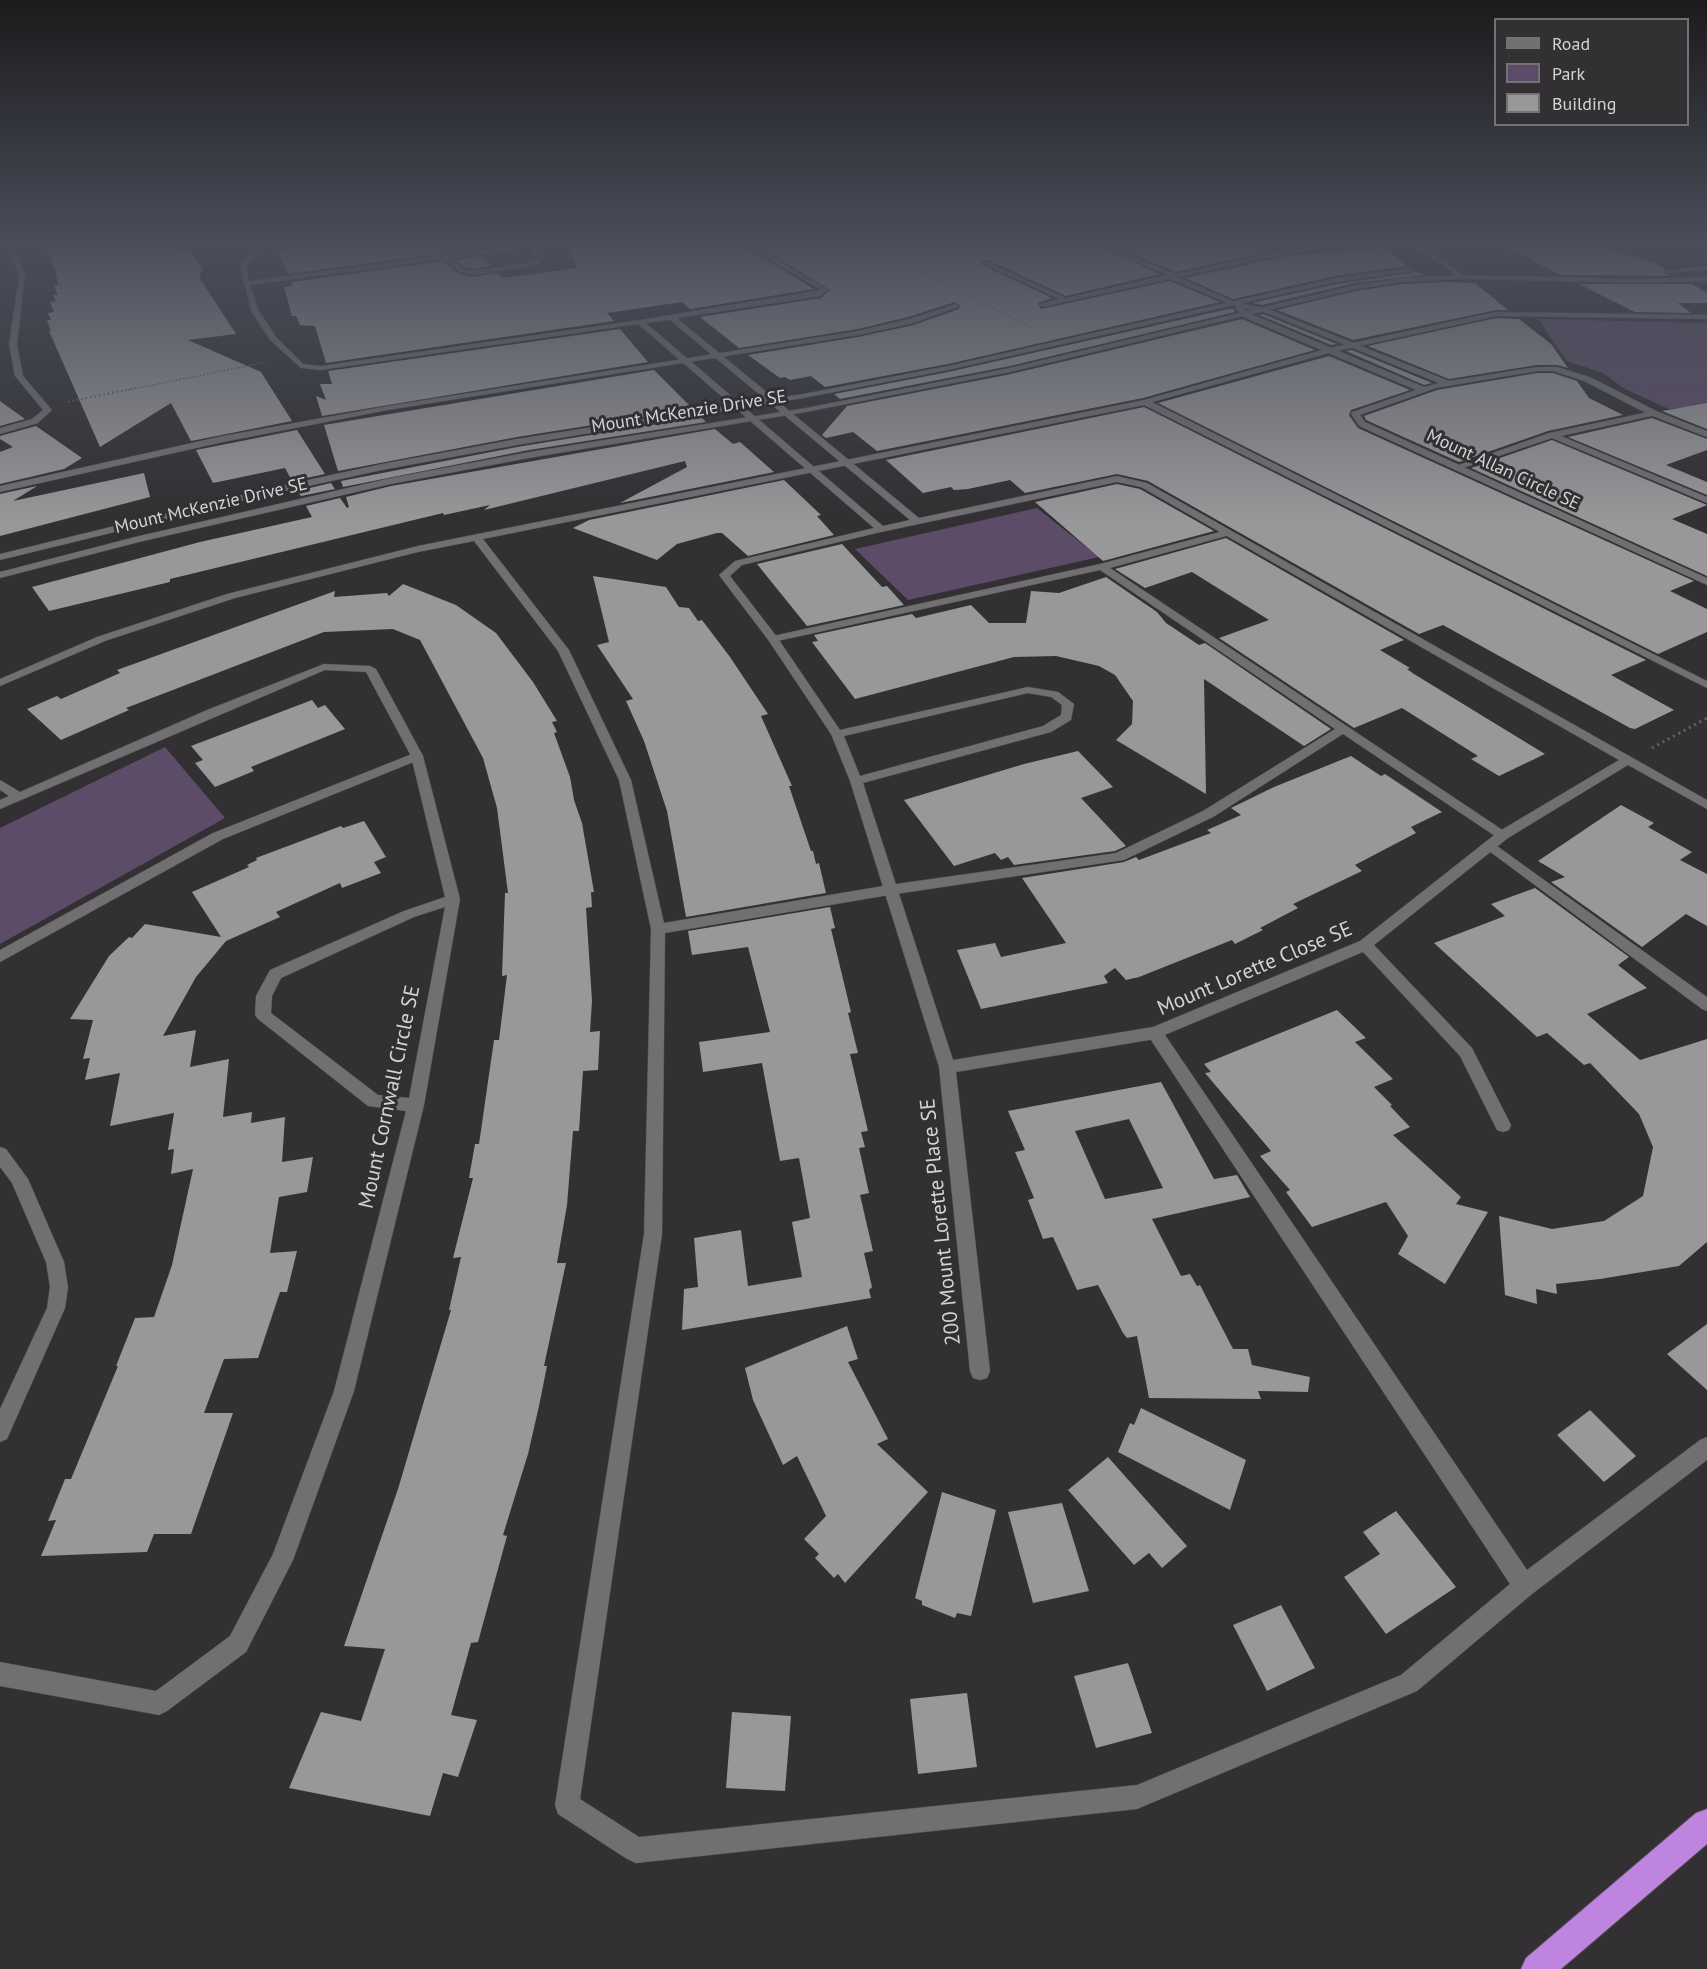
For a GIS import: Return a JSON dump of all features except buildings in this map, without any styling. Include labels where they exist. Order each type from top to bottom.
[{"type":"highway","points":[[1537,1969],[1707,1824]]},
{"type":"street","points":[[0,432],[35,421],[48,410],[19,376],[13,344],[14,336]]},
{"type":"street","points":[[272,336],[290,357],[302,366],[321,368],[544,336]]},
{"type":"street","points":[[656,336],[881,529]]},
{"type":"street","points":[[693,336],[917,521]]},
{"type":"street","points":[[0,489],[223,439],[388,408],[841,336]]},
{"type":"street","name":"Mount McKenzie Drive SE","points":[[0,557],[251,495],[382,467],[517,442],[771,401],[948,368],[1092,336]]},
{"type":"street","name":"Mount McKenzie Drive SE","points":[[0,575],[150,536],[392,481],[529,455],[786,414],[1010,370],[1156,336]]},
{"type":"street","points":[[1297,336],[1422,389]]},
{"type":"street","points":[[1330,336],[1446,383]]},
{"type":"street","points":[[0,683],[101,639],[231,596],[418,549],[1145,402],[1332,350],[1394,336]]},
{"type":"street","name":"Mount Allan Circle SE","points":[[1707,434],[1653,413],[1587,379],[1554,369],[1537,369],[1446,383],[1422,389],[1355,414],[1362,424],[1707,582]]},
{"type":"street","points":[[1145,402],[1707,686]]},
{"type":"street","points":[[1457,467],[1552,435],[1653,413]]},
{"type":"street","points":[[1552,435],[1707,500]]},
{"type":"street","points":[[947,1067],[856,781],[837,734],[773,639],[724,575],[739,562],[917,521],[1117,479],[1144,485],[1707,805]]},
{"type":"street","points":[[773,639],[1102,567],[1227,533]]},
{"type":"street","points":[[477,538],[563,650],[625,780],[658,929],[653,1234],[567,1804],[636,1850],[1137,1797],[1409,1683],[1524,1587],[1707,1447]]},
{"type":"street","points":[[1102,567],[1503,834]]},
{"type":"street","name":"Mount Cornwall Circle SE","points":[[0,806],[18,796],[324,667],[370,669],[417,756],[453,899],[416,1105],[344,1391],[282,1560],[238,1644],[159,1703],[0,1674]]},
{"type":"street","points":[[837,734],[1028,690],[1054,694],[1068,704],[1067,717],[1047,729],[856,781]]},
{"type":"street","points":[[658,929],[889,890],[1119,857],[1208,814],[1343,729]]},
{"type":"street","points":[[0,957],[218,836],[417,756]]},
{"type":"street","name":"Mount Lorette Close SE","points":[[947,1067],[1155,1033],[1365,945],[1503,834],[1628,760]]},
{"type":"street","points":[[0,784],[18,796]]},
{"type":"street","points":[[1490,845],[1707,1005]]},
{"type":"street","points":[[416,1105],[374,1101],[263,1015],[264,996],[275,974],[409,914],[453,899]]},
{"type":"street","points":[[1365,945],[1466,1052],[1503,1125]]},
{"type":"street","points":[[1155,1033],[1524,1587]]},
{"type":"street","name":"200 Mount Lorette Place SE","points":[[947,1067],[981,1371]]},
{"type":"street","points":[[0,1154],[19,1179],[55,1262],[59,1287],[56,1308],[0,1432]]},
{"type":"path","points":[[48,410],[68,402],[290,357]]},
{"type":"path","points":[[1642,384],[1654,382],[1654,376],[1660,371],[1707,375]]},
{"type":"path","points":[[1628,760],[1707,718]]},
{"type":"green space","points":[[1550,336],[1707,336],[1707,404],[1669,409],[1625,389],[1603,373],[1567,361]]},
{"type":"green space","points":[[1037,508],[1099,557],[908,600],[855,549]]},
{"type":"green space","points":[[165,747],[225,818],[0,944],[0,828]]}]
